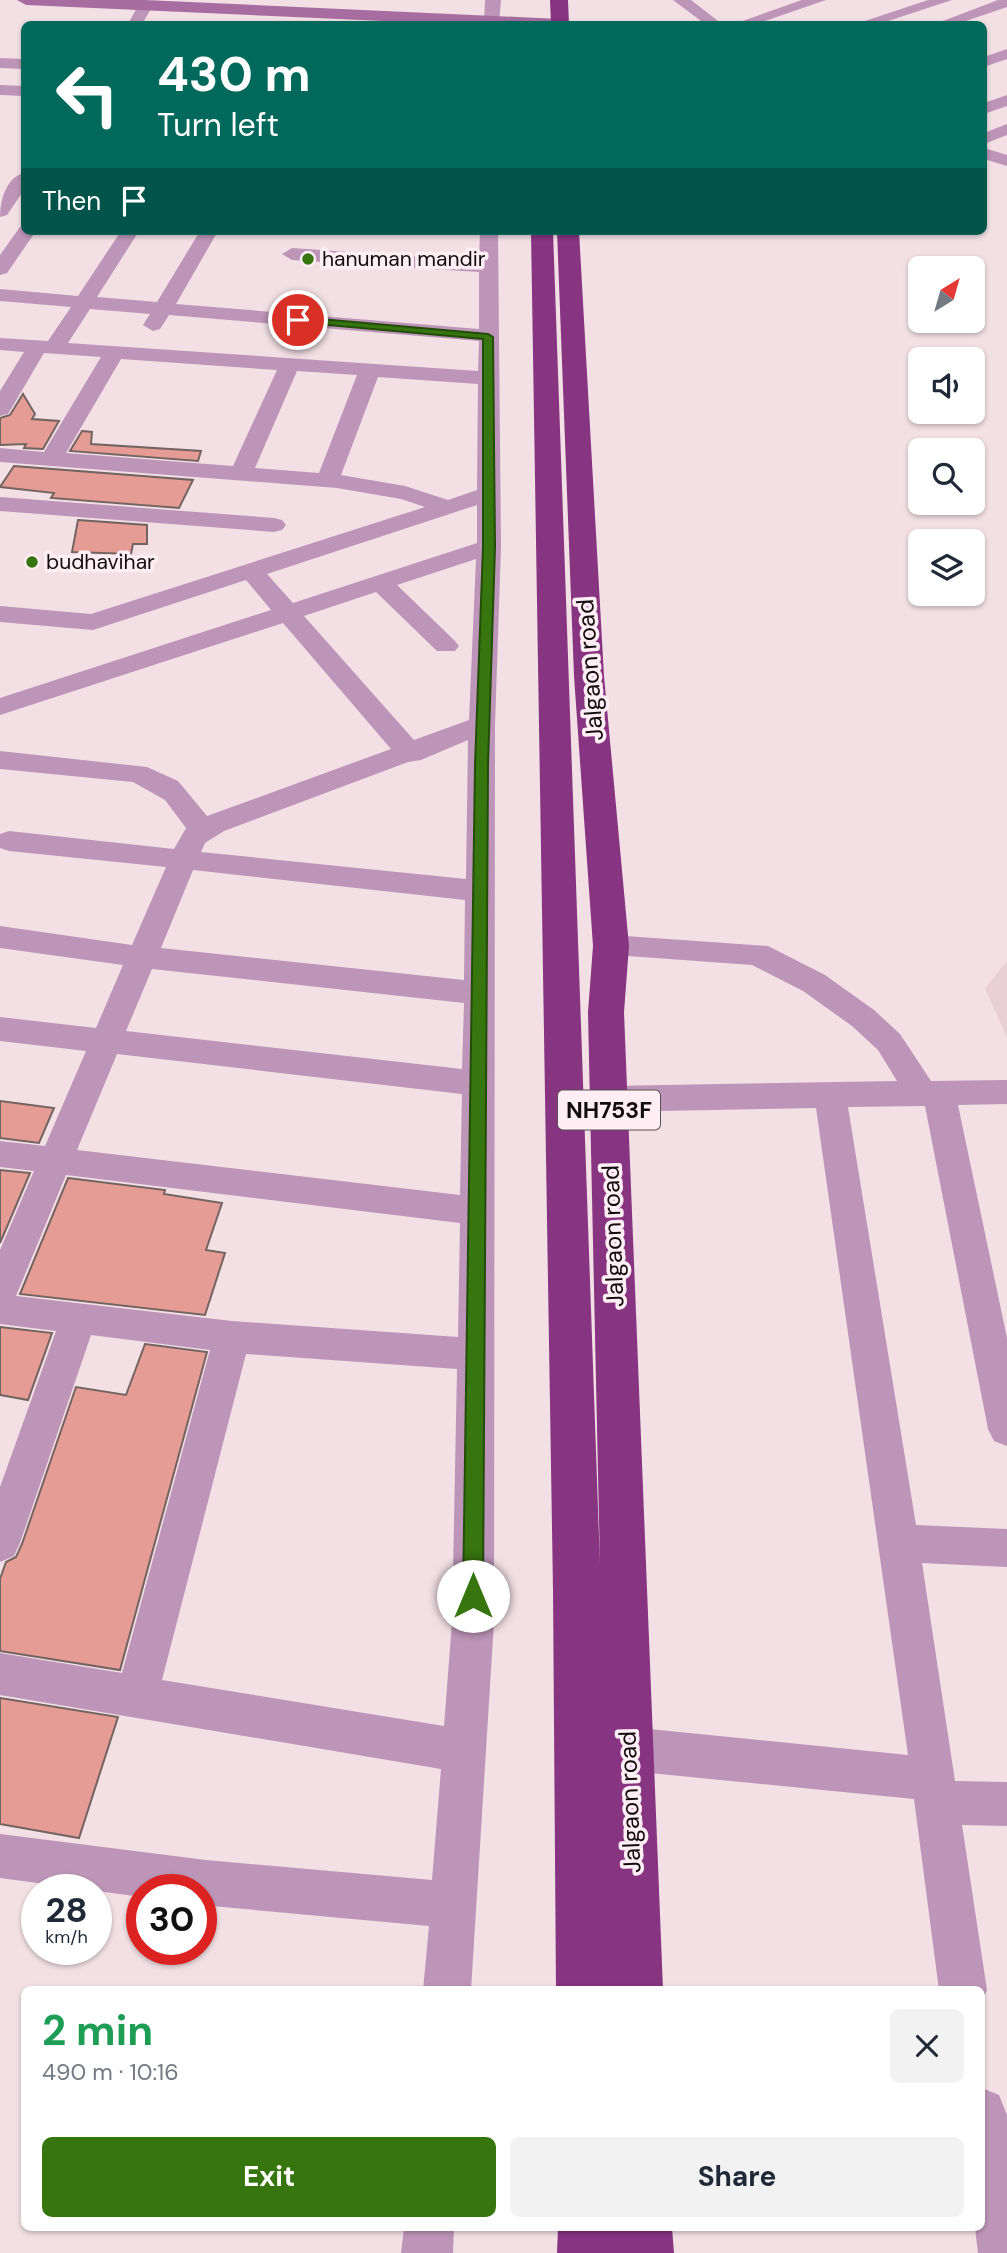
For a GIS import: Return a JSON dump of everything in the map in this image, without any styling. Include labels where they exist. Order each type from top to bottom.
[{"type":"highway","points":[[536,0],[537,21]]},
{"type":"highway","points":[[559,0],[560,21]]},
{"type":"highway","name":"Jalgaon road","points":[[542,235],[578,1590],[583,1986]]},
{"type":"highway","name":"Jalgaon road","points":[[568,235],[589,676],[611,946],[606,1013],[636,1986]]},
{"type":"highway","points":[[587,2231],[587,2253]]},
{"type":"highway","points":[[643,2231],[644,2253]]},
{"type":"street","points":[[492,21],[493,0]]},
{"type":"street","points":[[681,0],[710,21]]},
{"type":"street","points":[[752,21],[818,0]]},
{"type":"street","points":[[874,21],[944,0]]},
{"type":"street","points":[[952,21],[1007,2]]},
{"type":"street","points":[[20,3],[337,21]]},
{"type":"street","points":[[134,10],[207,4],[462,21]]},
{"type":"street","points":[[987,61],[1007,54]]},
{"type":"street","points":[[0,63],[21,64]]},
{"type":"street","points":[[987,108],[1007,100]]},
{"type":"street","points":[[987,138],[1007,129]]},
{"type":"street","points":[[987,154],[1007,161]]},
{"type":"street","points":[[0,211],[21,182]]},
{"type":"street","points":[[0,269],[24,235]]},
{"type":"street","points":[[0,409],[83,302],[128,235]]},
{"type":"street","points":[[157,317],[207,235]]},
{"type":"street","points":[[447,1986],[473,1622],[482,725],[489,547],[489,235]]},
{"type":"street","points":[[292,254],[489,267]]},
{"type":"street","points":[[0,295],[83,302],[157,317],[488,337]]},
{"type":"street","points":[[0,344],[488,378]]},
{"type":"street","points":[[51,458],[115,351]]},
{"type":"street","points":[[241,473],[290,364]]},
{"type":"street","points":[[328,480],[370,370]]},
{"type":"street","points":[[0,455],[328,480],[405,493],[447,507]]},
{"type":"street","points":[[0,614],[93,622],[489,494]]},
{"type":"street","points":[[0,504],[274,525]]},
{"type":"street","points":[[0,707],[489,547]]},
{"type":"street","points":[[251,571],[411,754]]},
{"type":"street","points":[[381,583],[446,646]]},
{"type":"street","points":[[0,1292],[193,836],[201,829],[411,754],[482,725]]},
{"type":"street","points":[[0,760],[137,774],[153,778],[177,793],[201,829]]},
{"type":"street","points":[[9,841],[480,891]]},
{"type":"street","points":[[0,937],[140,957],[479,993]]},
{"type":"street","points":[[611,946],[757,954],[814,983],[863,1018],[889,1042],[930,1094],[1007,1429]]},
{"type":"street","points":[[0,1030],[478,1083]]},
{"type":"street","points":[[609,1099],[1006,1094]]},
{"type":"street","points":[[830,1095],[899,1543],[962,1986]]},
{"type":"street","points":[[0,1154],[476,1211]]},
{"type":"street","points":[[0,1309],[232,1337],[475,1354]]},
{"type":"street","points":[[0,1543],[79,1318]]},
{"type":"street","points":[[137,1696],[232,1337]]},
{"type":"street","points":[[899,1543],[1007,1549]]},
{"type":"street","points":[[0,1674],[464,1751]]},
{"type":"street","points":[[629,1749],[934,1790],[1007,1804]]},
{"type":"street","points":[[0,1856],[206,1882],[454,1905]]},
{"type":"street","points":[[985,2131],[1004,2253]]},
{"type":"street","points":[[427,2253],[429,2231]]},
{"type":"shaded area","points":[[1007,961],[1007,1038],[985,988]]},
{"type":"building","points":[[23,394],[35,414],[32,419],[59,421],[43,449],[24,448],[26,444],[0,445],[0,418],[10,415]]},
{"type":"building","points":[[82,431],[92,432],[91,444],[201,451],[198,461],[70,451]]},
{"type":"building","points":[[14,466],[193,480],[179,508],[51,498],[54,493],[0,487]]},
{"type":"building","points":[[78,520],[147,525],[147,544],[133,544],[131,554],[72,552]]},
{"type":"building","points":[[0,1101],[54,1108],[39,1143],[0,1138]]},
{"type":"building","points":[[0,1170],[30,1173],[0,1243]]},
{"type":"building","points":[[68,1178],[165,1190],[164,1194],[222,1203],[206,1250],[225,1253],[205,1315],[20,1294]]},
{"type":"building","points":[[0,1327],[52,1333],[28,1400],[0,1395]]},
{"type":"building","points":[[145,1344],[207,1352],[120,1670],[0,1651],[0,1579],[6,1562],[16,1557],[22,1544],[76,1387],[126,1395]]},
{"type":"building","points":[[0,1698],[118,1717],[79,1838],[0,1824]]},
{"type":"place","name":"hanuman mandir","points":[[308,259]]},
{"type":"place","name":"budhavihar","points":[[32,562]]},
{"type":"route","points":[[298,320],[488,337],[489,547],[481,765],[473,1596]]}]
